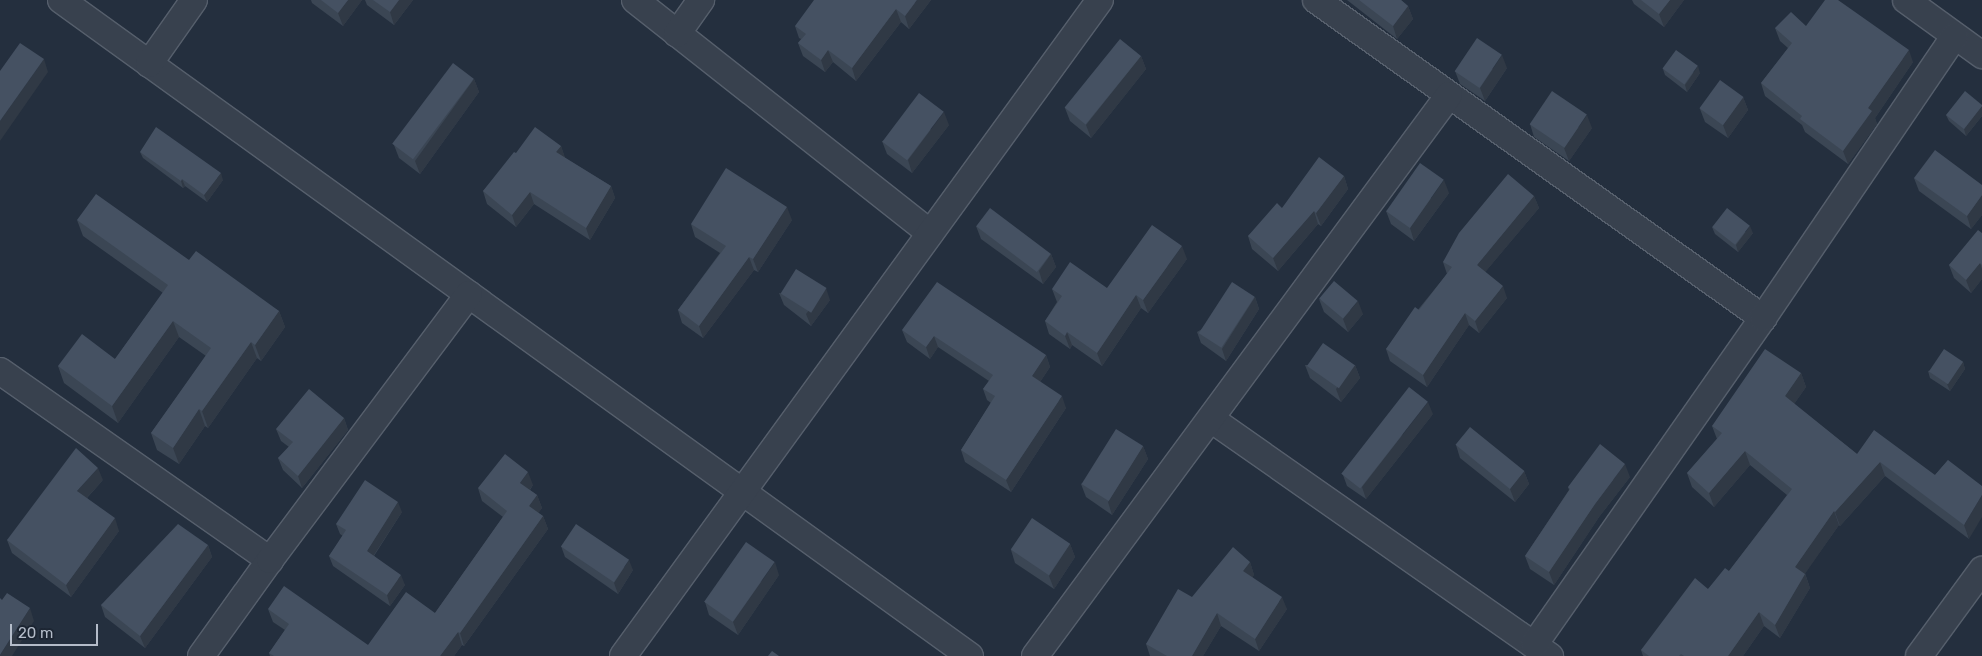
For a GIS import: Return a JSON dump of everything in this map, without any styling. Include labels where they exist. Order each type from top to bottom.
[{"type":"street","points":[[61,0],[970,656]]},
{"type":"street","points":[[149,64],[194,0]]},
{"type":"street","points":[[635,0],[930,234]]},
{"type":"street","points":[[677,34],[701,0]]},
{"type":"street","points":[[623,656],[741,491],[1100,0]]},
{"type":"street","points":[[1316,0],[1763,318]]},
{"type":"street","points":[[1906,0],[1982,55]]},
{"type":"street","points":[[1211,419],[1542,651],[1763,318],[1955,36]]},
{"type":"street","points":[[1035,656],[1449,95]]},
{"type":"street","points":[[201,656],[270,560],[469,294]]},
{"type":"street","points":[[0,371],[270,560]]},
{"type":"street","points":[[1919,656],[1982,570]]},
{"type":"building","points":[[321,0],[348,0],[338,13]]},
{"type":"building","points":[[373,0],[399,0],[390,12]]},
{"type":"building","points":[[814,0],[917,0],[905,16],[896,9],[852,68],[828,50],[821,60],[798,43],[806,34],[795,26]]},
{"type":"building","points":[[1359,0],[1401,0],[1408,6],[1393,26]]},
{"type":"building","points":[[1641,0],[1670,0],[1659,14]]},
{"type":"building","points":[[1825,0],[1838,0],[1909,50],[1868,108],[1872,111],[1843,151],[1800,119],[1802,116],[1761,83],[1792,43],[1775,28],[1791,12],[1806,26]]},
{"type":"building","points":[[1477,38],[1502,55],[1480,88],[1455,71]]},
{"type":"building","points":[[1120,39],[1141,56],[1086,124],[1065,107]]},
{"type":"building","points":[[20,43],[44,59],[0,121],[0,71]]},
{"type":"building","points":[[1676,50],[1698,66],[1684,84],[1662,69]]},
{"type":"building","points":[[453,63],[474,79],[413,159],[392,144]]},
{"type":"building","points":[[1720,80],[1743,97],[1723,125],[1699,108]]},
{"type":"building","points":[[1552,91],[1587,114],[1564,148],[1530,124]]},
{"type":"building","points":[[1965,91],[1982,106],[1964,129],[1946,115]]},
{"type":"building","points":[[919,93],[944,112],[907,160],[882,142]]},
{"type":"building","points":[[156,127],[221,173],[204,195],[140,152]]},
{"type":"building","points":[[535,127],[561,146],[556,152],[611,186],[586,228],[530,192],[512,215],[483,191],[514,152],[516,153]]},
{"type":"building","points":[[1935,150],[1982,185],[1982,195],[1967,216],[1914,178]]},
{"type":"building","points":[[1319,157],[1344,176],[1316,213],[1314,211],[1273,258],[1248,236],[1277,203],[1282,208]]},
{"type":"building","points":[[1420,163],[1444,180],[1410,228],[1386,211]]},
{"type":"building","points":[[726,168],[787,207],[753,259],[749,257],[699,326],[678,310],[726,246],[691,224]]},
{"type":"building","points":[[1508,174],[1534,196],[1477,265],[1503,286],[1475,321],[1465,313],[1423,375],[1386,349],[1415,307],[1419,310],[1452,267],[1443,262],[1459,233]]},
{"type":"building","points":[[96,194],[189,260],[196,251],[279,311],[255,345],[251,342],[202,411],[199,409],[173,448],[151,433],[211,348],[173,321],[112,406],[58,366],[82,334],[115,359],[168,285],[77,220]]},
{"type":"building","points":[[990,208],[1051,254],[1037,272],[976,226]]},
{"type":"building","points":[[1727,208],[1750,226],[1735,245],[1712,227]]},
{"type":"building","points":[[1152,225],[1182,246],[1143,300],[1136,295],[1097,353],[1067,332],[1065,336],[1045,321],[1062,296],[1052,289],[1070,262],[1107,288]]},
{"type":"building","points":[[1978,230],[1982,233],[1982,265],[1980,263],[1966,280],[1949,265]]},
{"type":"building","points":[[796,269],[827,288],[811,313],[781,294]]},
{"type":"building","points":[[1334,281],[1358,301],[1343,319],[1319,299]]},
{"type":"building","points":[[937,282],[1046,355],[1032,376],[1062,396],[1006,480],[961,450],[995,396],[983,389],[993,375],[934,336],[926,347],[902,330]]},
{"type":"building","points":[[1232,282],[1255,297],[1221,348],[1199,333]]},
{"type":"building","points":[[1323,343],[1355,365],[1339,388],[1307,366]]},
{"type":"building","points":[[1765,349],[1801,373],[1785,396],[1857,454],[1874,430],[1935,475],[1948,460],[1982,486],[1982,495],[1964,525],[1880,462],[1834,511],[1795,567],[1805,574],[1775,625],[1759,612],[1728,656],[1684,656],[1681,654],[1679,656],[1649,656],[1641,650],[1695,578],[1708,589],[1725,568],[1729,571],[1792,489],[1745,451],[1709,493],[1687,473],[1722,433],[1712,426]]},
{"type":"building","points":[[1944,349],[1963,362],[1948,384],[1929,371]]},
{"type":"building","points":[[1409,387],[1428,402],[1360,488],[1341,474]]},
{"type":"building","points":[[309,389],[344,418],[298,476],[278,458],[293,442],[276,429]]},
{"type":"building","points":[[1470,427],[1524,471],[1510,489],[1456,445]]},
{"type":"building","points":[[1116,429],[1143,446],[1109,501],[1082,484]]},
{"type":"building","points":[[1600,444],[1625,464],[1595,504],[1549,572],[1525,556],[1570,489],[1568,487]]},
{"type":"building","points":[[76,448],[98,468],[77,491],[115,518],[66,585],[7,540]]},
{"type":"building","points":[[505,454],[528,472],[520,483],[537,495],[529,506],[543,516],[460,633],[458,632],[440,656],[274,656],[269,653],[289,624],[268,609],[284,586],[368,645],[406,592],[435,613],[507,511],[478,488]]},
{"type":"building","points":[[365,480],[398,502],[367,551],[401,575],[387,595],[329,556],[346,530],[336,524]]},
{"type":"building","points":[[1032,518],[1070,544],[1049,575],[1011,550]]},
{"type":"building","points":[[178,524],[208,545],[140,636],[101,605]]},
{"type":"building","points":[[576,524],[629,560],[614,582],[561,546]]},
{"type":"building","points":[[746,542],[775,562],[733,622],[704,602]]},
{"type":"building","points":[[1233,547],[1250,562],[1243,571],[1282,597],[1255,639],[1217,613],[1192,656],[1167,656],[1146,644],[1178,589],[1192,597]]},
{"type":"building","points":[[7,593],[30,608],[0,655],[0,598],[2,600]]},
{"type":"building","points":[[772,651],[779,656],[768,656]]}]
